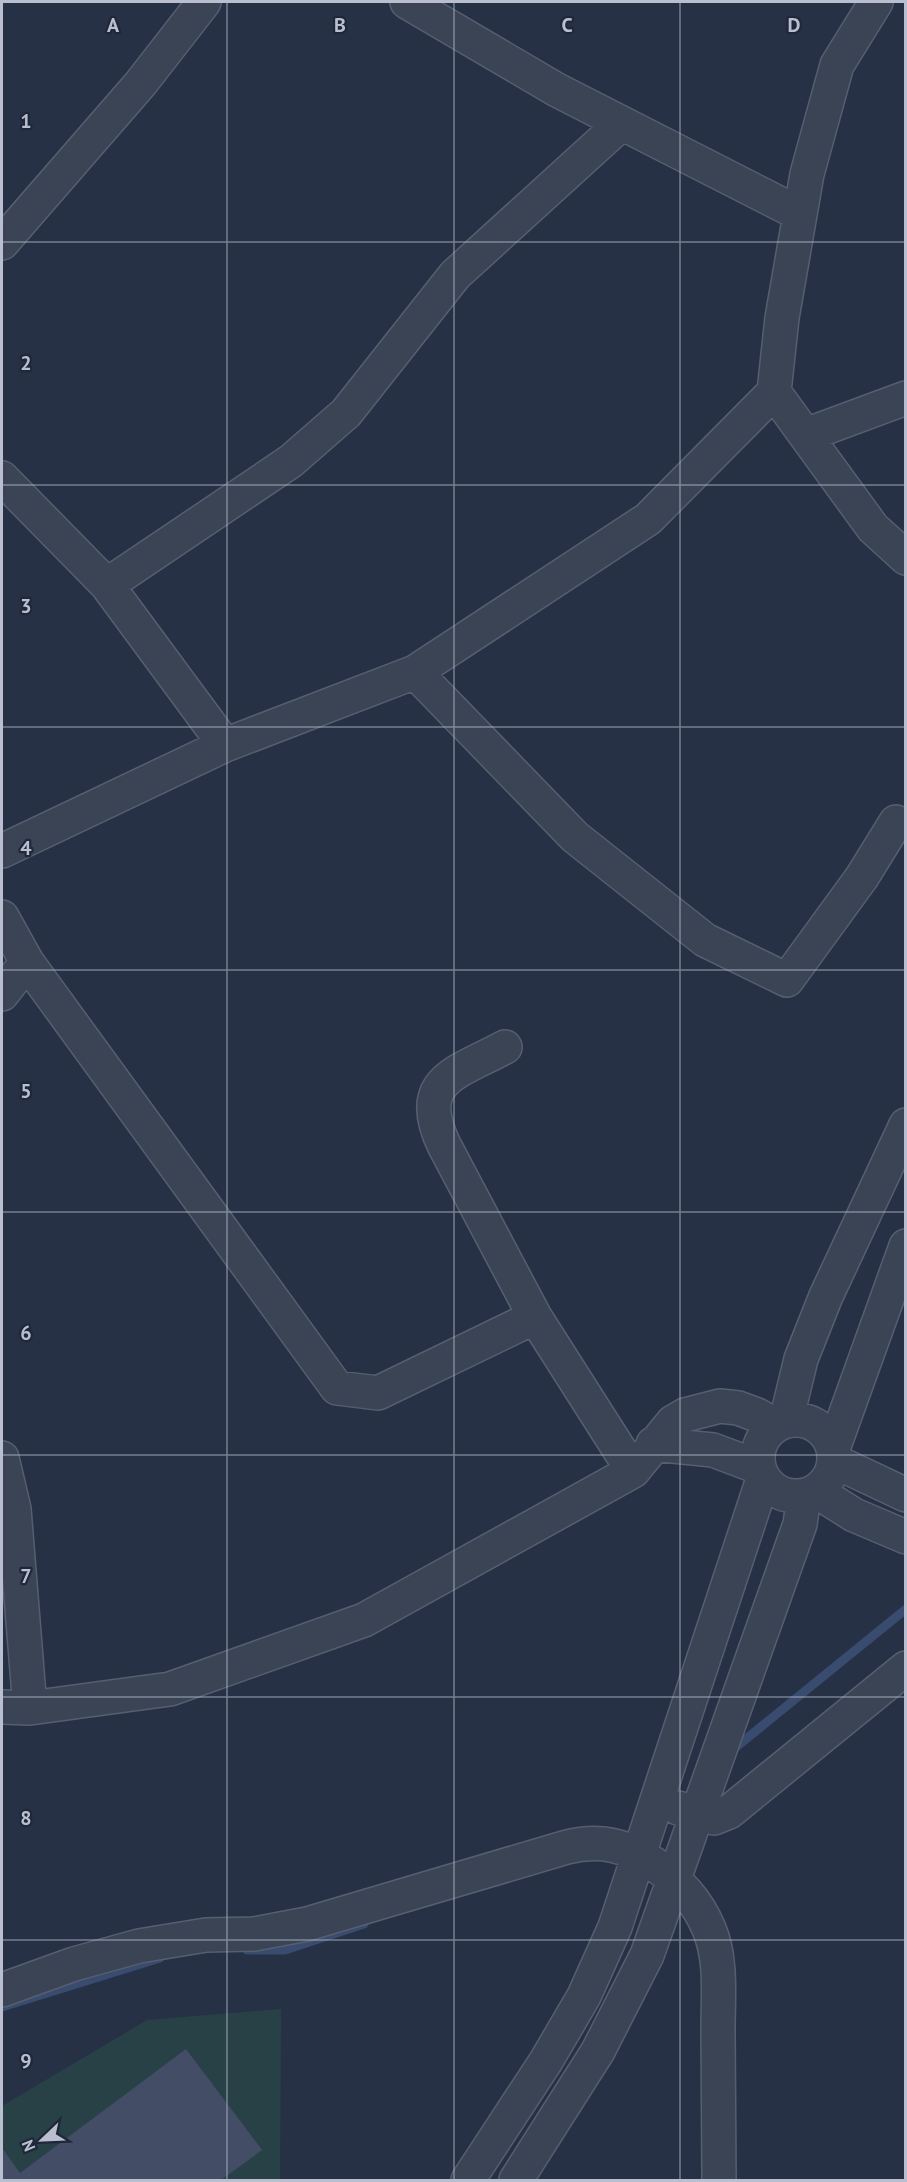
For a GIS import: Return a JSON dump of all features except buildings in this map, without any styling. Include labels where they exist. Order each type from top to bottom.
[{"type":"street","points":[[2,243],[141,83],[204,2]]},
{"type":"street","points":[[407,2],[557,90],[800,214]]},
{"type":"street","points":[[2,851],[225,745],[415,672],[648,519],[774,392],[782,318],[807,174],[837,65],[876,2]]},
{"type":"street","points":[[107,585],[291,461],[346,413],[455,275],[622,123]]},
{"type":"street","points":[[774,392],[873,528],[906,558]]},
{"type":"street","points":[[806,435],[906,398]]},
{"type":"street","points":[[2,478],[107,585],[225,745]]},
{"type":"street","points":[[415,672],[576,837],[705,940],[787,980],[862,876],[896,822]]},
{"type":"street","points":[[2,917],[27,962],[337,1388],[378,1393],[535,1317]]},
{"type":"street","points":[[2,994],[27,962]]},
{"type":"street","points":[[505,1047],[446,1079],[437,1090],[433,1116],[444,1145],[535,1317],[633,1471]]},
{"type":"street","points":[[468,2181],[546,2061],[584,1996],[615,1927],[760,1473],[760,1444],[780,1423],[801,1359],[826,1296],[906,1125]]},
{"type":"street","points":[[516,2181],[598,2051],[622,2008],[647,1955],[676,1879],[810,1494],[831,1473],[834,1455],[906,1246]]},
{"type":"street","points":[[2,1458],[14,1509],[16,1708],[170,1689],[364,1620],[633,1471],[673,1422],[701,1409],[720,1406],[738,1408],[780,1423],[798,1419],[810,1422],[828,1437],[834,1455],[906,1495]]},
{"type":"street","points":[[653,1444],[713,1450],[760,1473],[781,1494],[810,1494],[906,1537]]},
{"type":"street","points":[[656,1800],[714,1818],[729,1812],[906,1668]]},
{"type":"street","points":[[2,1990],[74,1964],[139,1946],[206,1935],[254,1934],[307,1924],[585,1843],[622,1846],[676,1879],[699,1908],[710,1931],[716,1956],[720,2181]]},
{"type":"green space","points":[[281,2009],[280,2180],[2,2180],[2,2106],[147,2020]]},
{"type":"waterway","points":[[730,1752],[906,1609]]},
{"type":"waterway","points":[[247,1950],[285,1950],[364,1924]]},
{"type":"waterway","points":[[2,2007],[160,1958]]}]
